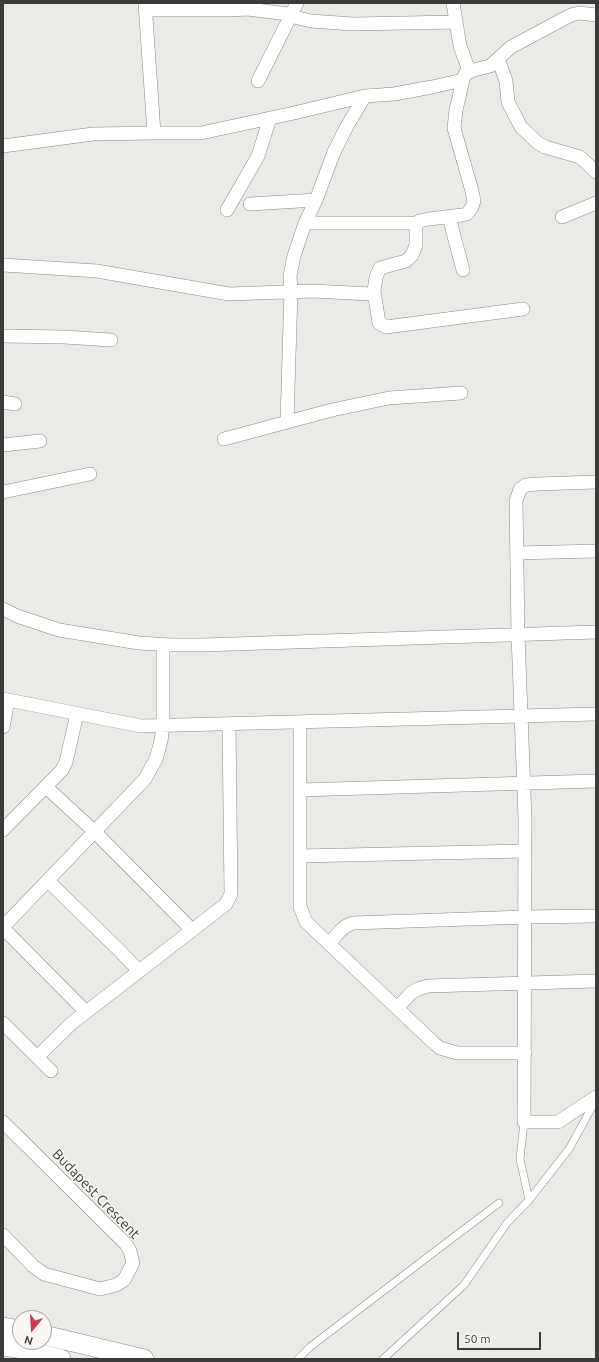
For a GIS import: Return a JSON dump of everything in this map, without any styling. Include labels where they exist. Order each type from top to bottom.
[{"type":"street","points":[[258,81],[297,3]]},
{"type":"street","points":[[305,223],[417,223],[419,221],[429,219],[467,214],[472,207],[474,201],[454,128],[456,110],[466,75],[453,3]]},
{"type":"street","points":[[154,132],[145,6],[272,11],[311,21],[353,24],[456,22]]},
{"type":"street","points":[[3,146],[93,134],[154,132],[201,133],[365,96],[394,94],[432,87],[490,66],[512,47],[571,15],[579,13],[596,15]]},
{"type":"street","points":[[498,59],[506,81],[508,102],[521,127],[538,144],[580,157],[596,172]]},
{"type":"street","points":[[287,422],[291,291],[290,276],[294,256],[305,223],[316,200],[334,152],[347,126],[365,96]]},
{"type":"street","points":[[227,210],[258,156],[270,118]]},
{"type":"street","points":[[250,204],[316,200]]},
{"type":"street","points":[[562,217],[596,203]]},
{"type":"street","points":[[449,217],[462,270]]},
{"type":"street","points":[[417,223],[416,245],[412,255],[406,261],[380,268],[376,277],[374,291],[379,323],[386,327],[523,309]]},
{"type":"street","points":[[3,265],[97,271],[229,294],[312,291],[363,295],[371,294],[374,291]]},
{"type":"street","points":[[3,336],[64,337],[111,340]]},
{"type":"street","points":[[224,439],[332,410],[389,398],[461,393]]},
{"type":"street","points":[[3,445],[40,441]]},
{"type":"street","points":[[3,492],[90,474]]},
{"type":"street","points":[[596,482],[526,485],[520,489],[516,501],[518,635],[524,783],[525,851],[524,1122],[558,1122],[596,1097]]},
{"type":"street","points":[[517,553],[596,551]]},
{"type":"street","points":[[3,609],[17,616],[59,630],[139,643],[163,644],[211,645],[596,632]]},
{"type":"street","points":[[86,1012],[3,928],[145,779],[156,759],[163,726],[163,644]]},
{"type":"street","points":[[3,727],[6,700],[141,726],[596,714]]},
{"type":"street","points":[[3,830],[62,770],[66,762],[77,714]]},
{"type":"street","points":[[300,722],[300,907],[306,922],[435,1044],[448,1051],[457,1053],[525,1053]]},
{"type":"street","points":[[37,1056],[72,1023],[226,904],[231,894],[229,724]]},
{"type":"street","points":[[300,790],[596,781]]},
{"type":"street","points":[[46,787],[95,832],[192,930]]},
{"type":"street","points":[[300,856],[525,851]]},
{"type":"street","points":[[48,881],[139,971]]},
{"type":"street","points":[[330,944],[340,931],[353,923],[596,916]]},
{"type":"street","points":[[396,1008],[411,993],[428,986],[596,981]]},
{"type":"street","points":[[3,1023],[51,1071]]},
{"type":"street","name":"Budapest Crescent","points":[[3,1122],[126,1244],[130,1251],[133,1263],[124,1280],[108,1288],[100,1289],[44,1274],[33,1266],[3,1235]]},
{"type":"street","points":[[52,1337],[144,1359]]},
{"type":"street","points":[[3,1346],[61,1359]]},
{"type":"lane","points":[[383,1359],[464,1285],[507,1223],[529,1200],[569,1149],[596,1100]]},
{"type":"lane","points":[[524,1122],[520,1159],[529,1200]]},
{"type":"lane","points":[[298,1359],[310,1347],[499,1203]]}]
